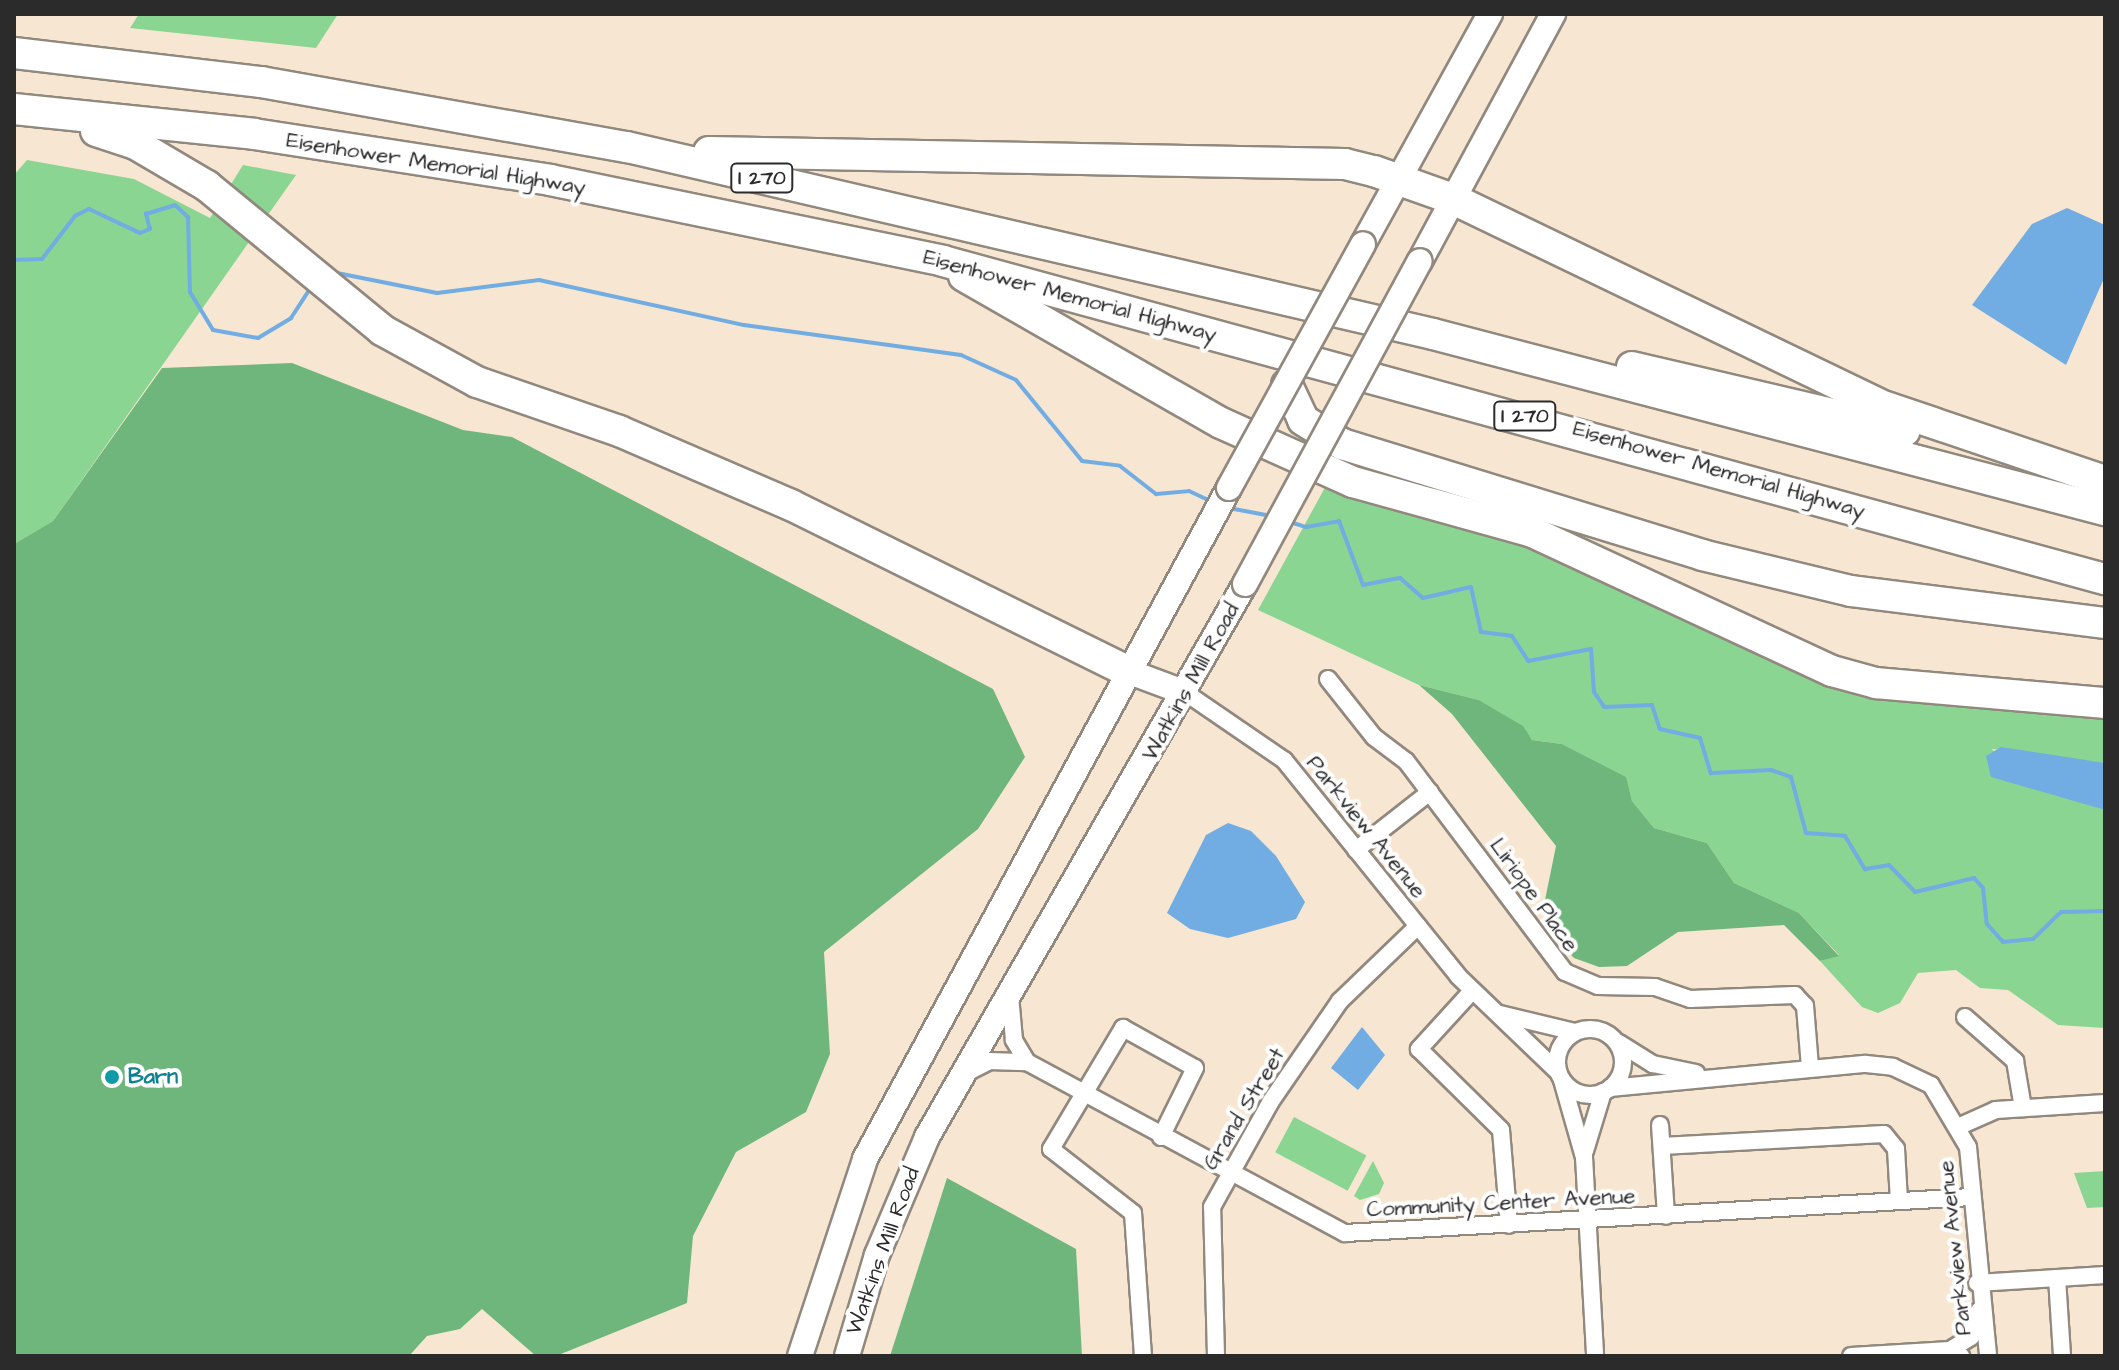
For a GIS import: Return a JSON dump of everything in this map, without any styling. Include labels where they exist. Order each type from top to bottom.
[{"type":"highway","name":"I 270","points":[[14,53],[261,82],[627,147],[1500,353],[2105,510]]},
{"type":"highway","points":[[22,110],[134,143],[207,186],[352,306],[477,382],[619,431],[791,505],[1127,671]]},
{"type":"highway","name":"Eisenhower Memorial Highway","points":[[22,110],[254,134],[550,180],[943,261],[2105,579]]},
{"type":"highway","points":[[627,147],[1345,164],[1401,177],[1453,199],[1886,407],[2075,471]]},
{"type":"highway","points":[[943,261],[1221,423],[1353,482],[1530,531],[1832,671],[1876,683],[2105,703]]},
{"type":"highway","name":"I 270","points":[[1500,353],[1559,350],[2075,471],[2105,481]]},
{"type":"highway","points":[[1287,385],[1292,404],[1332,439],[1702,555],[1822,584],[2105,623]]},
{"type":"main road","name":"Watkins Mill Road","points":[[800,1356],[865,1159],[1127,671],[1490,14]]},
{"type":"main road","name":"Watkins Mill Road","points":[[847,1356],[899,1196],[960,1077],[1332,439],[1420,261],[1553,14]]},
{"type":"main road","points":[[1127,671],[1186,693]]},
{"type":"street","name":"Liriope Place","points":[[1328,679],[1430,792],[1565,972],[1598,986],[1655,987],[1690,999],[1795,995],[1805,1006],[1810,1067]]},
{"type":"street","points":[[1341,695],[1354,684]]},
{"type":"street","name":"Parkview Avenue","points":[[1186,693],[1284,760],[1472,991],[1560,1076]]},
{"type":"street","points":[[1356,850],[1430,792]]},
{"type":"street","name":"Grand Street","points":[[1216,1356],[1209,1225],[1229,1175],[1351,986],[1418,926]]},
{"type":"street","points":[[1010,991],[1014,1040],[1027,1062]]},
{"type":"street","points":[[1472,991],[1419,1049],[1501,1130],[1509,1225]]},
{"type":"street","points":[[1491,1011],[1575,1032],[1601,1030],[1615,1041],[1623,1066],[1606,1090],[1584,1157]]},
{"type":"street","points":[[1965,1017],[2015,1061],[2023,1108]]},
{"type":"street","points":[[1143,1356],[1133,1213],[1051,1153],[1081,1092],[1123,1028],[1190,1060],[1194,1077],[1161,1137]]},
{"type":"street","points":[[1575,1032],[1557,1054],[1560,1076],[1584,1157],[1595,1356]]},
{"type":"street","name":"Parkview Avenue","points":[[1615,1041],[1653,1064],[1710,1074]]},
{"type":"street","name":"Community Center Avenue","points":[[960,1077],[989,1061],[1027,1062],[1229,1175],[1345,1233],[1972,1197]]},
{"type":"street","name":"Parkview Avenue","points":[[1606,1090],[1710,1074],[1880,1065],[1907,1071],[1939,1093],[1960,1126],[1972,1197],[1979,1309],[1988,1356]]},
{"type":"street","points":[[1560,1076],[1576,1092],[1606,1090]]},
{"type":"street","points":[[1960,1126],[2023,1108],[2105,1103]]},
{"type":"street","points":[[1660,1125],[1666,1216]]},
{"type":"street","points":[[1662,1146],[1884,1134],[1896,1149],[1899,1201]]},
{"type":"street","points":[[1977,1283],[2105,1275]]},
{"type":"street","points":[[2057,1278],[2062,1356]]},
{"type":"street","points":[[1851,1356],[1956,1353],[1975,1332],[1979,1309]]},
{"type":"green space","points":[[139,14],[338,14],[316,48],[130,28]]},
{"type":"green space","points":[[27,160],[134,179],[210,218],[243,165],[296,175],[53,521],[14,544],[14,175]]},
{"type":"green space","points":[[292,363],[463,430],[512,437],[993,689],[1025,757],[978,829],[824,952],[830,1054],[806,1112],[736,1152],[693,1236],[687,1303],[556,1356],[536,1356],[482,1309],[460,1329],[427,1336],[409,1356],[14,1356],[14,544],[53,521],[162,368]]},
{"type":"green space","points":[[1328,482],[1515,535],[1790,663],[2105,709],[2105,763],[1992,749],[2025,784],[2105,810],[2105,1028],[2058,1025],[2008,990],[1980,988],[1956,970],[1918,973],[1900,1003],[1878,1013],[1862,1007],[1820,961],[1839,955],[1799,913],[1734,883],[1707,843],[1654,828],[1632,801],[1625,777],[1562,744],[1532,740],[1522,726],[1479,700],[1419,685],[1258,610]]},
{"type":"green space","points":[[1419,685],[1479,700],[1523,726],[1532,740],[1562,744],[1626,777],[1632,801],[1654,828],[1707,843],[1734,883],[1799,913],[1839,956],[1820,961],[1784,925],[1678,932],[1627,966],[1599,967],[1574,958],[1554,937],[1544,905],[1556,846],[1452,714]]},
{"type":"green space","points":[[1294,1117],[1366,1155],[1348,1191],[1275,1152]]},
{"type":"green space","points":[[1373,1161],[1384,1183],[1379,1194],[1360,1200],[1354,1196]]},
{"type":"green space","points":[[2105,1171],[2105,1207],[2087,1208],[2074,1173]]},
{"type":"green space","points":[[947,1178],[1076,1249],[1082,1356],[890,1356]]},
{"type":"water","points":[[2067,208],[2105,225],[2105,276],[2066,365],[1972,305],[2032,224]]},
{"type":"water","points":[[2001,747],[2105,763],[2105,810],[1991,777],[1986,756]]},
{"type":"water","points":[[1228,823],[1251,831],[1276,856],[1305,902],[1296,919],[1228,938],[1190,929],[1167,913],[1206,835]]},
{"type":"water","points":[[1362,1027],[1385,1055],[1358,1090],[1331,1068]]},
{"type":"waterway","points":[[14,260],[42,259],[75,216],[89,209],[140,233],[150,229],[146,214],[175,205],[188,217],[190,292],[213,330],[258,338],[291,318],[312,286]]},
{"type":"waterway","points":[[332,272],[437,293],[539,280],[744,325],[961,355],[1016,380],[1082,461],[1120,466],[1156,494],[1189,491],[1213,502]]},
{"type":"waterway","points":[[1229,508],[1271,516]]},
{"type":"waterway","points":[[1287,521],[1306,527],[1339,521],[1363,585],[1400,578],[1423,598],[1471,587],[1481,632],[1512,636],[1528,661],[1591,649],[1594,692],[1604,707],[1652,705],[1660,729],[1700,738],[1711,773],[1771,770],[1791,777],[1806,833],[1845,836],[1865,869],[1889,865],[1915,892],[1974,878],[1983,888],[1987,924],[2003,942],[2033,939],[2061,912],[2105,911]]},
{"type":"place","name":"Barn","points":[[112,1077]]}]
